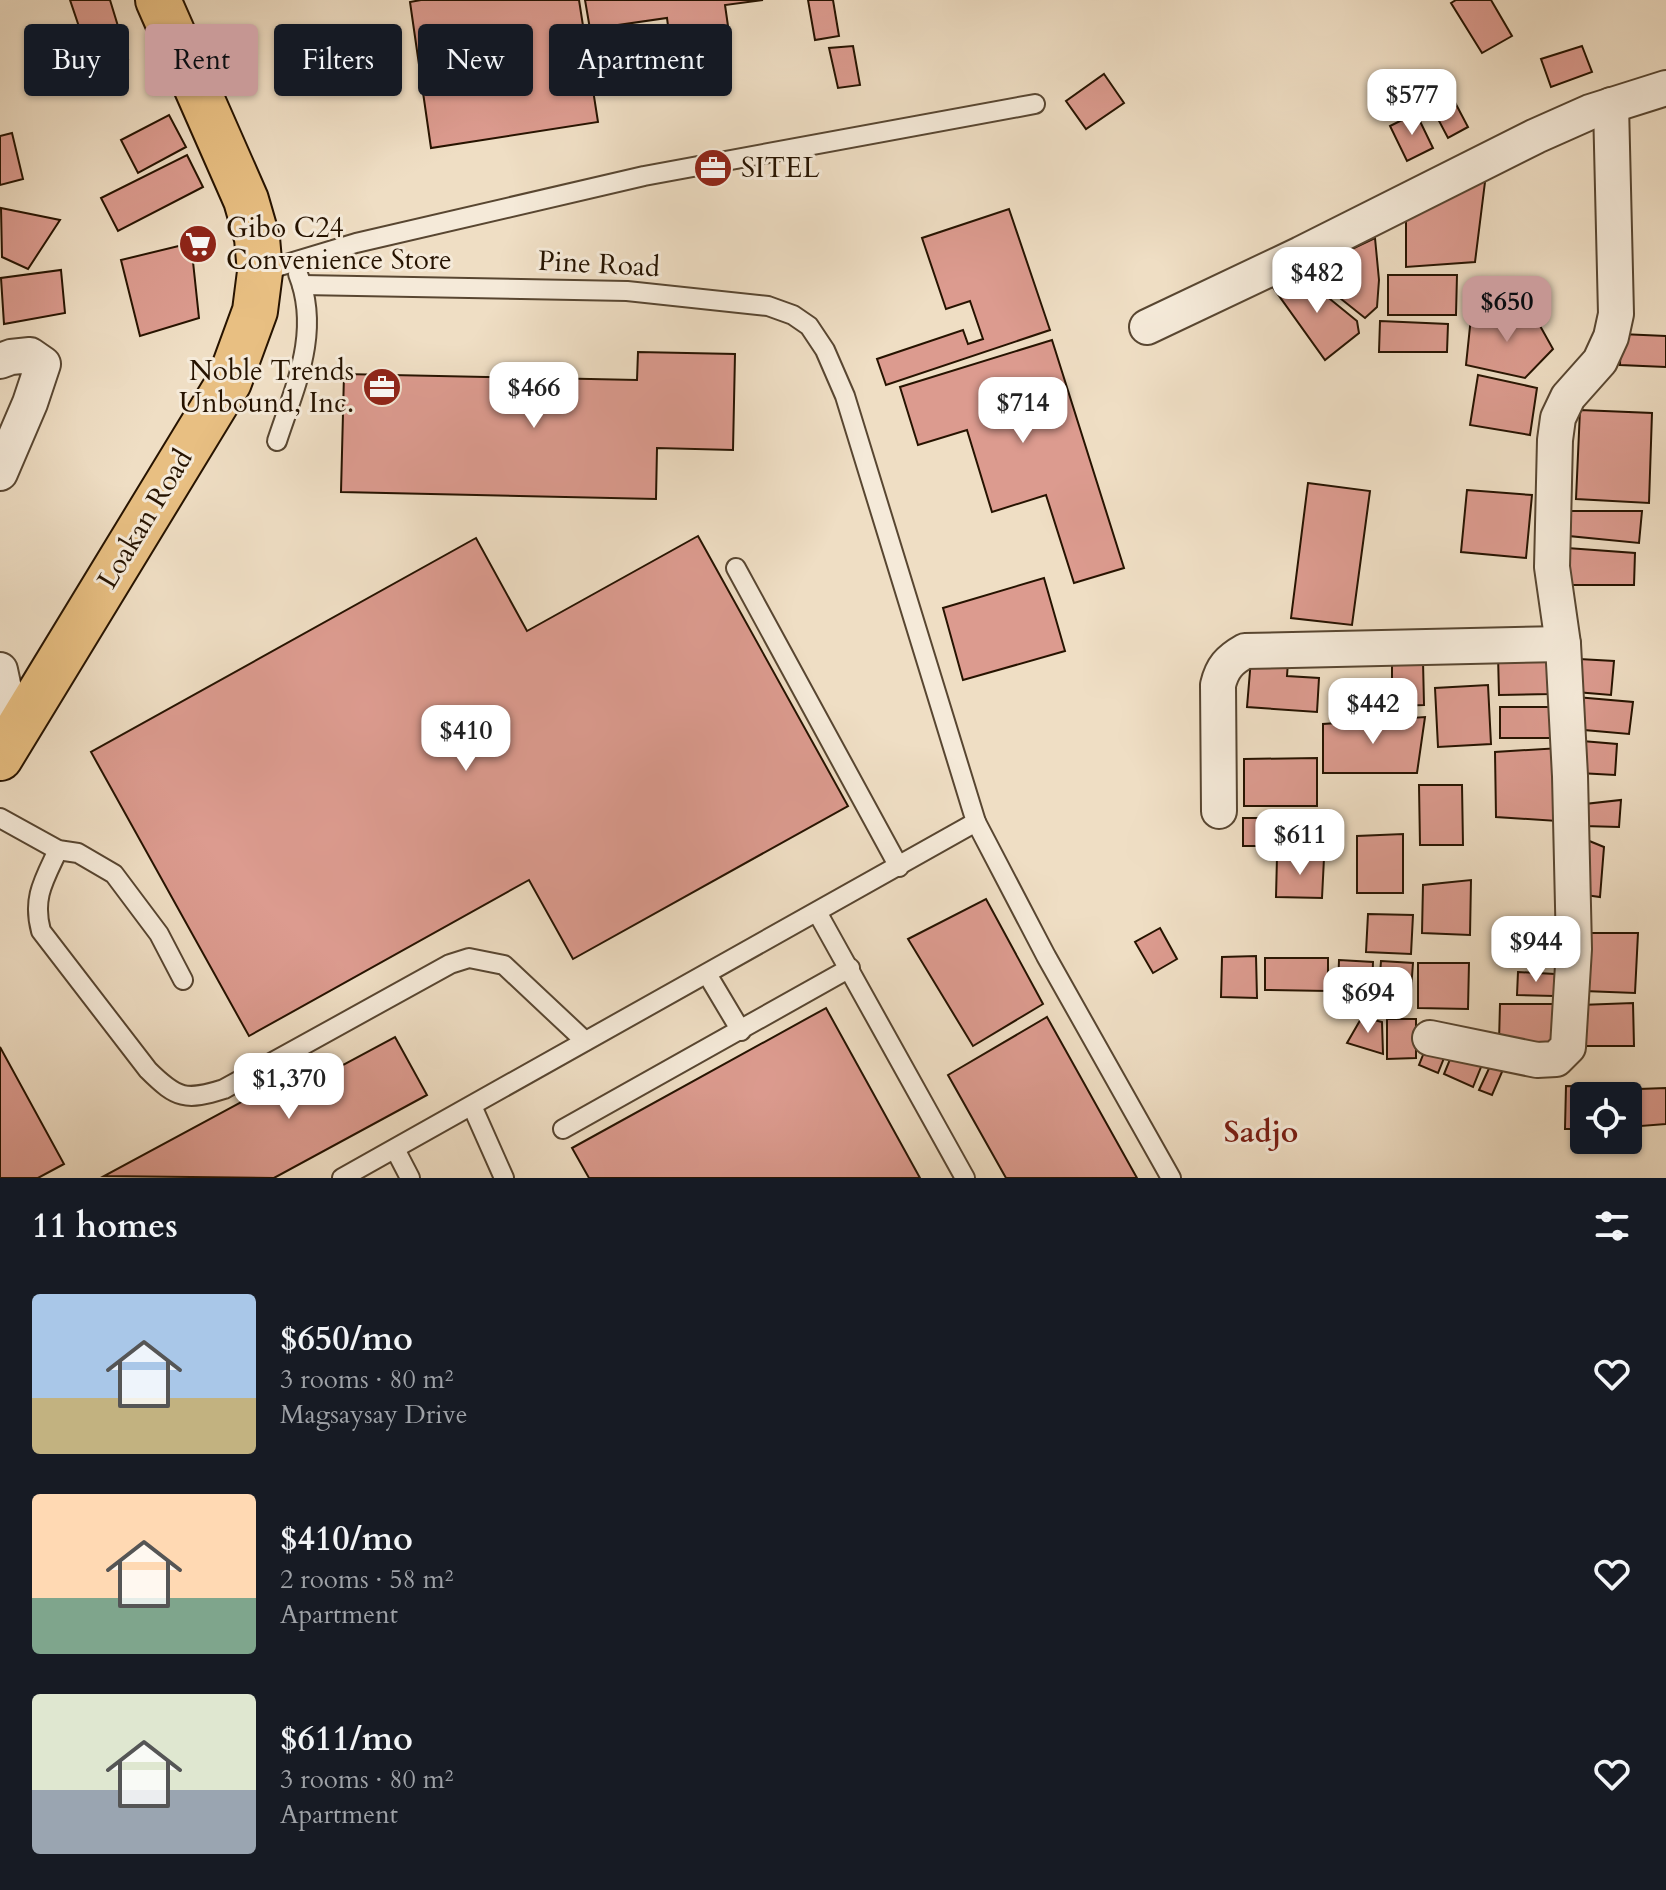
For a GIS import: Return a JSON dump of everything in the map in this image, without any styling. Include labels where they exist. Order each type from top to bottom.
[{"type":"main road","name":"Loakan Road","points":[[7,746],[229,382],[255,311],[276,267],[257,238],[246,200],[158,0]]},
{"type":"street","points":[[1147,327],[1536,136],[1590,112],[1666,88]]},
{"type":"street","points":[[1430,1038],[1537,1060],[1556,1059],[1568,1047],[1574,933],[1563,644],[1552,567],[1555,440],[1558,418],[1568,397],[1600,361],[1611,337],[1616,314],[1611,105]]},
{"type":"street","points":[[0,361],[30,355],[43,364],[0,473]]},
{"type":"street","points":[[1219,811],[1218,685],[1222,670],[1231,659],[1245,651],[1563,644]]},
{"type":"street","points":[[0,670],[7,746]]},
{"type":"lane","points":[[276,267],[356,243],[644,176],[1035,104]]},
{"type":"lane","points":[[276,267],[302,285],[309,327],[307,346],[277,441]]},
{"type":"lane","name":"Pine Road","points":[[302,285],[627,291],[768,306],[793,315],[809,326],[825,350],[845,396],[976,822],[1046,956],[1171,1178]]},
{"type":"lane","points":[[736,568],[899,867]]},
{"type":"lane","points":[[0,818],[58,850],[78,853],[114,874],[159,934],[183,980]]},
{"type":"lane","points":[[342,1178],[976,822]]},
{"type":"lane","points":[[58,850],[37,900],[41,931],[148,1070],[164,1086],[179,1095],[191,1097],[224,1089],[450,964],[469,958],[504,965],[585,1041]]},
{"type":"lane","points":[[817,912],[965,1178]]},
{"type":"lane","points":[[563,1129],[850,968]]},
{"type":"lane","points":[[707,974],[741,1031]]},
{"type":"lane","points":[[472,1106],[504,1178]]},
{"type":"lane","points":[[395,1149],[410,1178]]},
{"type":"building","points":[[70,0],[110,0],[117,24],[78,24]]},
{"type":"building","points":[[579,0],[583,24],[549,24],[549,96],[594,96],[598,122],[431,148],[424,96],[533,96],[533,24],[418,24],[418,58],[410,2]]},
{"type":"building","points":[[585,0],[763,0],[725,5],[728,24],[668,24],[667,18],[625,24],[589,24]]},
{"type":"building","points":[[808,0],[833,0],[839,36],[815,40]]},
{"type":"building","points":[[1456,0],[1491,0],[1512,36],[1482,53],[1451,3]]},
{"type":"building","points":[[853,46],[860,85],[838,88],[829,48]]},
{"type":"building","points":[[1582,46],[1592,72],[1551,87],[1541,59]]},
{"type":"building","points":[[1439,72],[1468,127],[1448,138],[1419,83]]},
{"type":"building","points":[[1104,74],[1124,103],[1086,129],[1066,101]]},
{"type":"building","points":[[1416,113],[1433,148],[1407,161],[1390,126]]},
{"type":"building","points":[[169,115],[186,147],[138,173],[121,140]]},
{"type":"building","points":[[12,133],[23,179],[0,185],[0,136]]},
{"type":"building","points":[[187,155],[203,187],[118,231],[101,198]]},
{"type":"building","points":[[1486,174],[1475,262],[1406,267],[1406,210]]},
{"type":"building","points":[[1,208],[60,220],[28,269],[2,257]]},
{"type":"building","points":[[1009,209],[1050,330],[886,385],[877,359],[963,330],[968,344],[983,339],[970,301],[946,309],[922,238]]},
{"type":"building","points":[[1375,238],[1379,280],[1377,307],[1365,318],[1306,271]]},
{"type":"building","points":[[191,243],[199,318],[140,336],[121,260]]},
{"type":"building","points":[[61,270],[65,313],[4,324],[1,278]]},
{"type":"building","points":[[1298,273],[1357,321],[1359,333],[1325,360],[1272,286]]},
{"type":"building","points":[[1388,275],[1457,275],[1456,315],[1388,315]]},
{"type":"building","points":[[1534,315],[1553,349],[1525,378],[1466,365],[1471,317]]},
{"type":"building","points":[[1380,321],[1448,324],[1447,352],[1379,352]]},
{"type":"building","points":[[1621,334],[1666,336],[1666,367],[1620,365]]},
{"type":"building","points":[[1052,340],[1124,568],[1074,583],[1046,495],[992,512],[967,430],[918,445],[900,387]]},
{"type":"building","points":[[638,352],[735,354],[733,450],[657,448],[656,499],[341,492],[344,374],[637,380]]},
{"type":"building","points":[[1478,375],[1537,388],[1530,435],[1470,425]]},
{"type":"building","points":[[1580,410],[1652,413],[1649,503],[1576,499]]},
{"type":"building","points":[[1308,483],[1370,491],[1352,625],[1291,618]]},
{"type":"building","points":[[1467,490],[1532,495],[1526,558],[1461,552]]},
{"type":"building","points":[[1571,511],[1642,511],[1639,543],[1569,536]]},
{"type":"building","points":[[698,536],[848,806],[573,959],[529,880],[249,1036],[91,752],[476,538],[527,631]]},
{"type":"building","points":[[1567,548],[1635,553],[1634,585],[1566,585]]},
{"type":"building","points":[[1044,578],[1065,651],[963,680],[943,608]]},
{"type":"building","points":[[1498,655],[1553,655],[1551,694],[1499,695]]},
{"type":"building","points":[[1251,659],[1288,662],[1287,676],[1319,678],[1317,712],[1247,707]]},
{"type":"building","points":[[1579,659],[1614,661],[1611,695],[1576,692]]},
{"type":"building","points":[[1392,661],[1423,661],[1424,705],[1392,706]]},
{"type":"building","points":[[1488,685],[1491,744],[1438,747],[1435,688]]},
{"type":"building","points":[[1576,697],[1633,702],[1629,734],[1573,729]]},
{"type":"building","points":[[1500,707],[1558,707],[1558,738],[1500,738]]},
{"type":"building","points":[[1425,717],[1417,773],[1323,773],[1323,724]]},
{"type":"building","points":[[1582,741],[1617,744],[1615,775],[1579,773]]},
{"type":"building","points":[[1560,748],[1557,821],[1496,817],[1495,752]]},
{"type":"building","points":[[1317,758],[1317,806],[1244,806],[1244,759]]},
{"type":"building","points":[[1419,785],[1462,785],[1463,845],[1420,845]]},
{"type":"building","points":[[1621,800],[1619,827],[1584,826],[1585,804]]},
{"type":"building","points":[[1243,818],[1302,818],[1302,846],[1243,846]]},
{"type":"building","points":[[1403,834],[1403,893],[1357,893],[1357,836]]},
{"type":"building","points":[[1582,838],[1604,847],[1600,897],[1578,894]]},
{"type":"building","points":[[1277,857],[1324,858],[1322,898],[1276,897]]},
{"type":"building","points":[[1471,880],[1470,935],[1422,933],[1423,885]]},
{"type":"building","points":[[986,899],[1043,1004],[973,1046],[908,939]]},
{"type":"building","points":[[1368,914],[1413,915],[1411,954],[1366,952]]},
{"type":"building","points":[[1160,928],[1177,959],[1153,973],[1135,942]]},
{"type":"building","points":[[1587,933],[1638,933],[1635,993],[1584,991]]},
{"type":"building","points":[[1256,956],[1257,998],[1221,997],[1222,957]]},
{"type":"building","points":[[1265,958],[1328,958],[1328,991],[1265,990]]},
{"type":"building","points":[[1339,960],[1373,962],[1372,991],[1338,990]]},
{"type":"building","points":[[1381,961],[1413,963],[1411,990],[1379,988]]},
{"type":"building","points":[[1418,963],[1469,963],[1468,1009],[1418,1008]]},
{"type":"building","points":[[1518,972],[1555,974],[1554,996],[1517,995]]},
{"type":"building","points":[[1633,1003],[1634,1046],[1580,1046],[1580,1005]]},
{"type":"building","points":[[1500,1004],[1555,1004],[1554,1044],[1499,1041]]},
{"type":"building","points":[[826,1008],[920,1178],[589,1178],[572,1148]]},
{"type":"building","points":[[1047,1017],[1137,1178],[1006,1178],[948,1075]]},
{"type":"building","points":[[1362,1017],[1382,1022],[1383,1054],[1347,1043]]},
{"type":"building","points":[[1387,1019],[1416,1019],[1416,1058],[1387,1059]]},
{"type":"building","points":[[395,1037],[427,1095],[274,1178],[104,1176],[312,1064],[319,1078]]},
{"type":"building","points":[[1427,1045],[1446,1053],[1438,1073],[1419,1065]]},
{"type":"building","points":[[0,1047],[64,1164],[38,1178],[0,1178]]},
{"type":"building","points":[[1453,1052],[1483,1062],[1473,1087],[1444,1074]]},
{"type":"building","points":[[1492,1062],[1505,1065],[1492,1095],[1479,1090]]},
{"type":"building","points":[[1566,1086],[1570,1086],[1570,1129],[1565,1129]]},
{"type":"building","points":[[1666,1088],[1666,1124],[1642,1126],[1642,1089]]},
{"type":"place","name":"SITEL","points":[[713,168]]},
{"type":"place","name":"Gibo C24 Convenience Store","points":[[198,244]]},
{"type":"place","name":"Noble Trends Unbound, Inc.","points":[[382,387]]},
{"type":"district","name":"Sadjo","points":[[1261,1132]]}]
